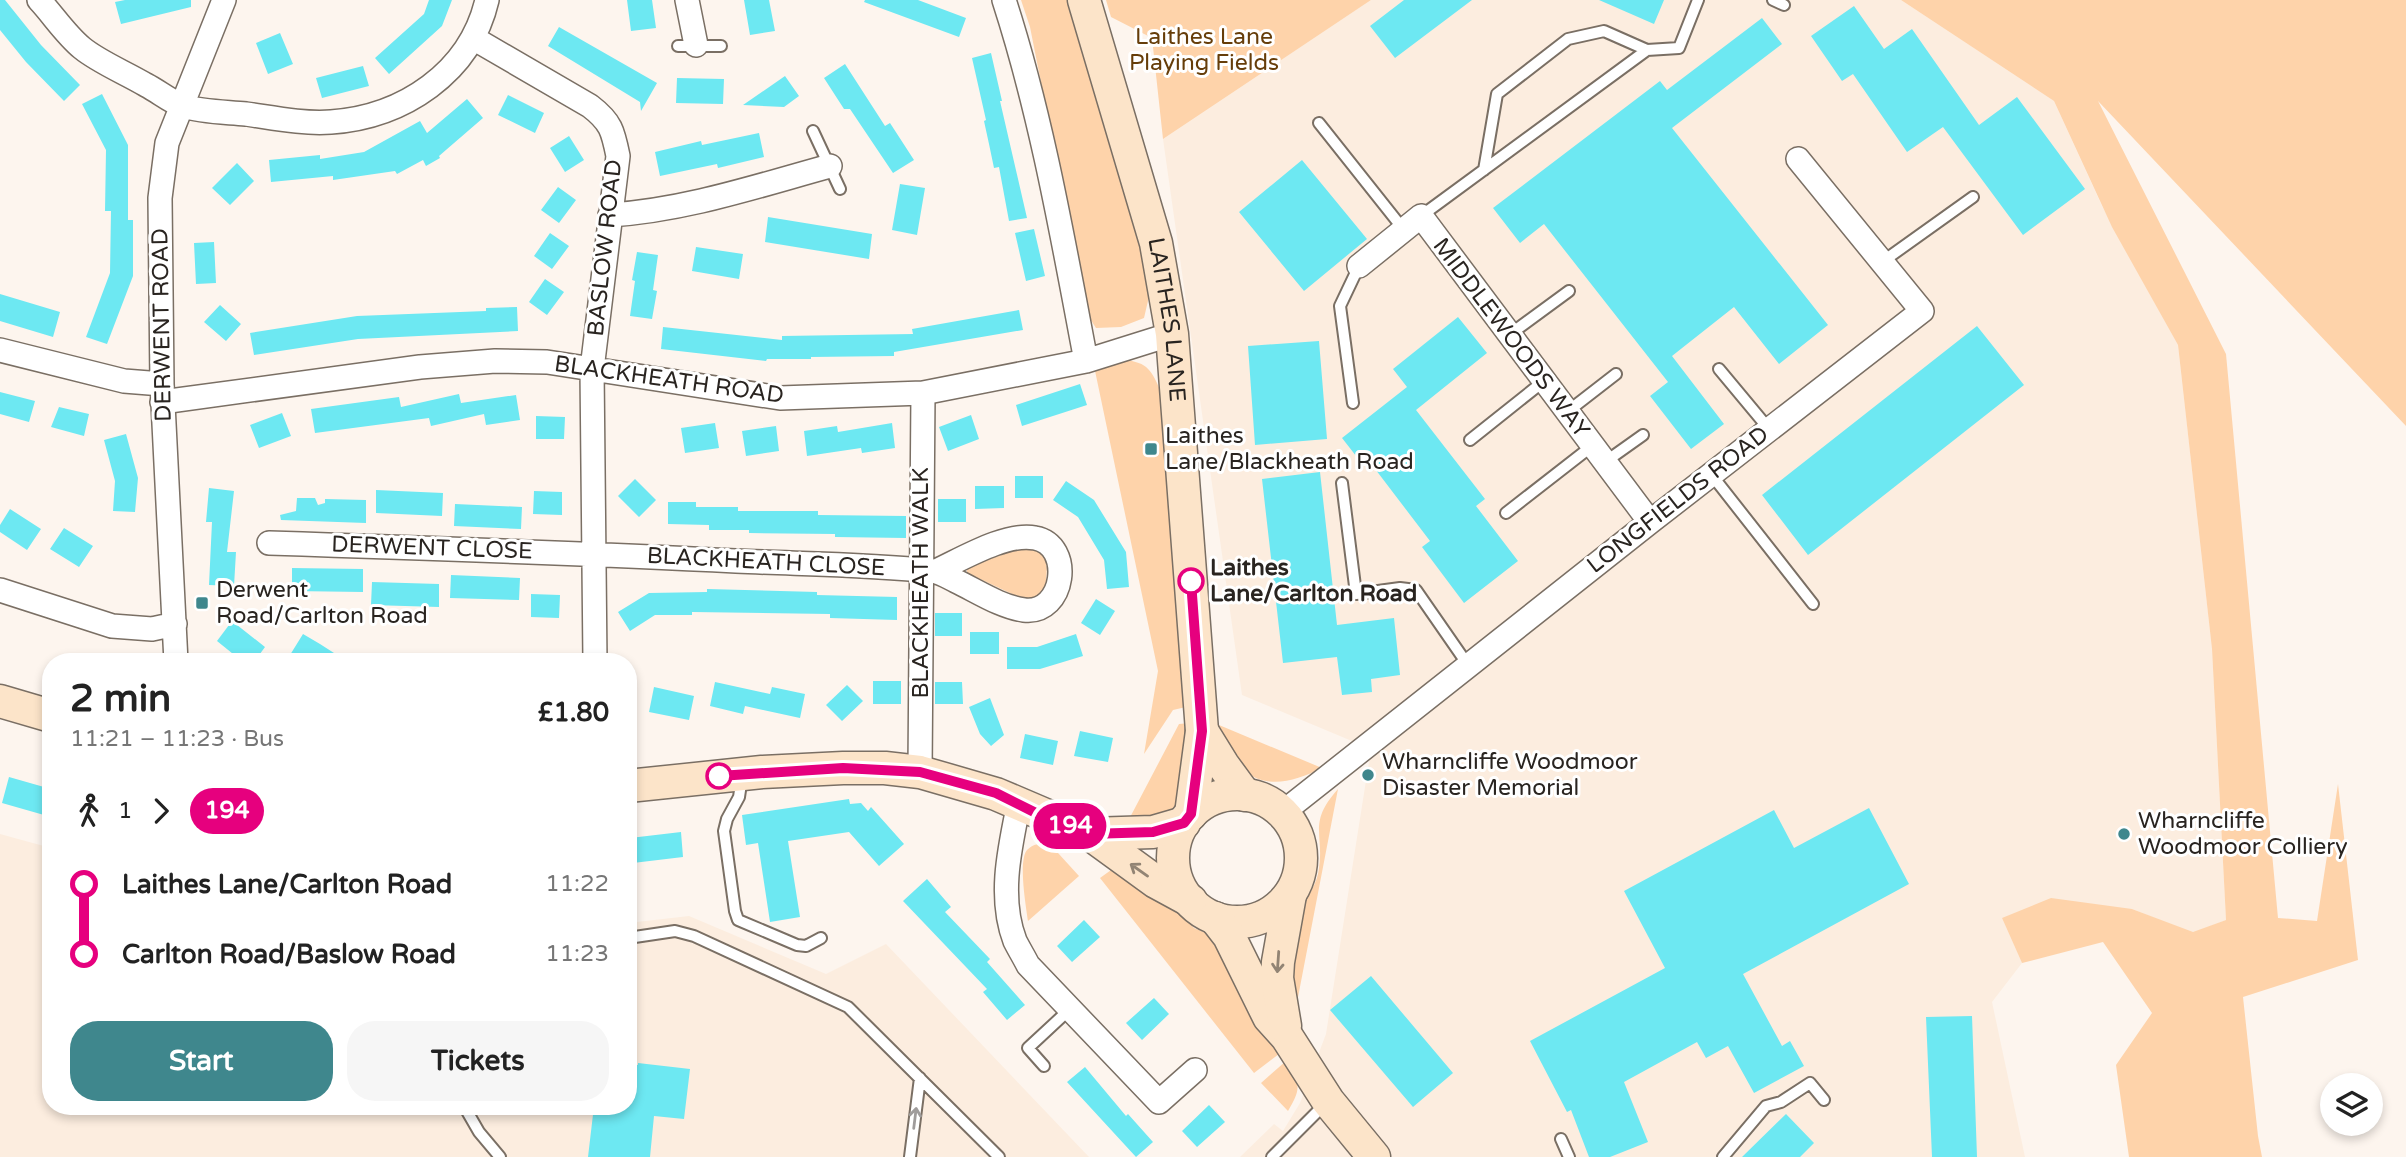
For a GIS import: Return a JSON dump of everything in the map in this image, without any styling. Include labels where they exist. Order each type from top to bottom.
[{"type":"main road","name":"LAITHES LANE","points":[[1084,0],[1156,243],[1172,334],[1202,731],[1188,818]]},
{"type":"main road","points":[[0,701],[42,713]]},
{"type":"main road","name":"LAITHES LANE","points":[[1202,731],[1245,795]]},
{"type":"main road","points":[[637,785],[743,774],[843,768],[920,772],[974,786],[1090,834],[1156,882],[1203,910],[1231,922],[1248,922],[1264,917],[1278,908],[1290,895]]},
{"type":"main road","points":[[1090,834],[1153,832],[1188,818],[1211,800],[1222,796],[1245,795],[1259,798],[1282,813],[1293,827],[1300,844],[1301,862],[1298,879],[1290,895],[1277,978],[1287,1037]]},
{"type":"main road","points":[[1188,818],[1176,842],[1174,863],[1179,884],[1229,936],[1269,1017],[1287,1037],[1328,1101],[1374,1157]]},
{"type":"street","points":[[39,0],[82,48],[183,105],[301,121],[330,122],[360,118],[412,100],[433,84],[455,63],[472,38],[487,0]]},
{"type":"street","name":"DERWENT ROAD","points":[[177,653],[162,393],[160,198],[167,143],[223,0]]},
{"type":"street","points":[[687,0],[687,46]]},
{"type":"street","points":[[1004,0],[1023,59],[1086,361]]},
{"type":"street","name":"BASLOW ROAD","points":[[472,38],[590,106],[606,118],[613,132],[618,156],[592,369],[595,653]]},
{"type":"street","name":"LONGFIELDS ROAD","points":[[1282,813],[1922,311],[1798,159]]},
{"type":"street","points":[[610,215],[652,212],[700,202],[830,166]]},
{"type":"street","name":"MIDDLEWOODS WAY","points":[[1359,266],[1412,223],[1509,335],[1650,522]]},
{"type":"street","name":"BLACKHEATH ROAD","points":[[0,350],[162,393],[495,361],[547,362],[780,398],[923,393],[1086,361],[1172,334]]},
{"type":"street","name":"BLACKHEATH WALK","points":[[920,772],[929,571],[923,393]]},
{"type":"street","name":"BLACKHEATH CLOSE","points":[[595,554],[929,571],[1001,603],[1024,610],[1038,609],[1051,602],[1058,589],[1061,572],[1057,555],[1050,545],[1036,538],[1017,538],[995,544],[929,571]]},
{"type":"street","name":"DERWENT CLOSE","points":[[269,543],[595,554]]},
{"type":"street","points":[[0,590],[113,626],[152,629],[175,624]]},
{"type":"street","points":[[1019,803],[1009,849],[1007,882],[1010,921],[1015,940],[1028,965],[1159,1102],[1195,1070]]},
{"type":"lane","points":[[1483,170],[1497,94],[1568,39],[1604,31],[1647,50],[1679,48],[1698,0]]},
{"type":"lane","points":[[1773,0],[1784,5]]},
{"type":"lane","points":[[687,46],[722,46]]},
{"type":"lane","points":[[1319,123],[1412,223],[1647,50]]},
{"type":"lane","points":[[813,131],[840,189]]},
{"type":"lane","points":[[1882,262],[1973,197]]},
{"type":"lane","points":[[1353,403],[1340,306],[1359,266]]},
{"type":"lane","points":[[1509,335],[1569,291]]},
{"type":"lane","points":[[1719,369],[1769,429]]},
{"type":"lane","points":[[1567,412],[1616,374]]},
{"type":"lane","points":[[1470,440],[1544,380]]},
{"type":"lane","points":[[1506,513],[1599,454],[1643,435]]},
{"type":"lane","points":[[1711,474],[1813,604]]},
{"type":"lane","points":[[1342,483],[1356,594],[1400,588],[1416,590],[1468,665]]},
{"type":"lane","points":[[743,774],[739,797],[724,831],[734,911],[738,920],[797,945],[806,946],[821,938]]},
{"type":"lane","points":[[637,937],[675,931],[694,936],[848,1007],[999,1157]]},
{"type":"lane","points":[[1044,1066],[1028,1048],[1070,1009]]},
{"type":"lane","points":[[910,1157],[920,1078]]},
{"type":"lane","points":[[1723,1157],[1766,1106],[1781,1102],[1810,1083],[1824,1100]]},
{"type":"lane","points":[[1272,1157],[1328,1101]]},
{"type":"lane","points":[[469,1115],[479,1132],[500,1157]]},
{"type":"lane","points":[[1561,1139],[1569,1157]]},
{"type":"shaded area","points":[[1371,0],[1901,0],[2054,101],[2102,206],[2178,345],[2212,649],[2226,920],[2193,933],[2132,909],[2002,918],[2022,963],[1992,1002],[2025,1157],[1240,1157],[1274,1124],[1283,1131],[1300,1103],[1326,1034],[1371,749],[1242,695],[1163,139]]},
{"type":"shaded area","points":[[0,834],[42,846],[42,1115],[637,1115],[637,922],[689,916],[826,974],[886,944],[1089,1157],[0,1157]]},
{"type":"green space","points":[[1021,0],[1069,0],[1111,139],[1151,288],[1144,318],[1121,327],[1096,328],[1087,314],[1030,27]]},
{"type":"green space","name":"Laithes Lane Playing Fields","points":[[1106,0],[1371,0],[1163,139],[1152,38],[1111,17]]},
{"type":"green space","points":[[1901,0],[2406,0],[2406,426],[2098,101],[2226,354],[2278,918],[2317,921],[2338,784],[2358,960],[2243,997],[2262,1157],[2129,1157],[2116,1065],[2152,1013],[2103,942],[2022,963],[2002,918],[2051,898],[2132,909],[2193,932],[2226,920],[2212,649],[2178,345],[2112,227],[2054,101]]},
{"type":"green space","points":[[1124,360],[1144,365],[1155,378],[1161,392],[1186,707],[1173,710],[1144,754],[1158,671],[1094,366]]},
{"type":"green space","points":[[1030,545],[1042,554],[1047,571],[1045,593],[1029,602],[967,573],[967,567]]},
{"type":"green space","points":[[1190,723],[1177,805],[1164,815],[1126,825],[1179,724]]},
{"type":"green space","points":[[1219,725],[1322,768],[1299,778],[1277,782],[1256,778],[1246,773],[1225,752]]},
{"type":"green space","points":[[1338,789],[1294,1018],[1287,986],[1293,939],[1299,912],[1317,879],[1322,812]]},
{"type":"green space","points":[[1048,842],[1079,876],[1028,921],[1023,884],[1024,856],[1032,846]]},
{"type":"green space","points":[[1118,865],[1170,902],[1194,928],[1221,939],[1279,1054],[1254,1073],[1100,878]]},
{"type":"green space","points":[[1286,1061],[1298,1086],[1296,1097],[1288,1111],[1261,1083]]},
{"type":"building","points":[[0,0],[5,0],[41,45],[80,85],[64,101],[26,62],[0,30]]},
{"type":"building","points":[[191,0],[191,7],[121,24],[115,2]]},
{"type":"building","points":[[429,0],[452,0],[442,26],[389,74],[375,58],[424,14]]},
{"type":"building","points":[[627,0],[652,0],[656,28],[631,31]]},
{"type":"building","points":[[744,0],[769,0],[775,31],[750,35]]},
{"type":"building","points":[[918,0],[966,18],[959,37],[864,2]]},
{"type":"building","points":[[1404,0],[1472,0],[1395,58],[1370,26]]},
{"type":"building","points":[[1599,0],[1664,0],[1654,24]]},
{"type":"building","points":[[1854,6],[1884,49],[1912,29],[1979,125],[2017,97],[2085,189],[2023,235],[1943,127],[1907,152],[1853,74],[1842,81],[1811,36]]},
{"type":"building","points":[[1762,18],[1782,44],[1672,128],[1828,325],[1779,364],[1734,307],[1672,356],[1724,424],[1691,449],[1650,396],[1668,382],[1544,224],[1520,243],[1493,208],[1660,81],[1667,90]]},
{"type":"building","points":[[559,27],[657,83],[641,111],[640,102],[548,46]]},
{"type":"building","points":[[280,33],[293,64],[268,74],[256,43]]},
{"type":"building","points":[[991,53],[1027,218],[1009,221],[999,167],[994,168],[972,58]]},
{"type":"building","points":[[845,64],[885,126],[890,123],[914,160],[893,173],[850,109],[844,109],[824,78]]},
{"type":"building","points":[[363,66],[369,86],[322,98],[316,78]]},
{"type":"building","points":[[785,76],[799,96],[784,107],[743,105]]},
{"type":"building","points":[[677,78],[724,79],[723,104],[676,103]]},
{"type":"building","points":[[102,94],[128,145],[128,220],[133,220],[133,276],[107,344],[86,337],[110,273],[111,211],[105,211],[106,150],[82,104]]},
{"type":"building","points":[[508,95],[544,113],[535,133],[498,115]]},
{"type":"building","points":[[467,99],[483,118],[439,156],[440,158],[426,166],[423,160],[397,174],[395,171],[333,180],[333,176],[271,182],[269,160],[320,155],[320,159],[364,152],[420,121],[427,133]]},
{"type":"building","points":[[759,133],[764,157],[718,168],[717,164],[660,176],[655,152],[701,141],[702,145]]},
{"type":"building","points":[[569,136],[584,160],[565,172],[550,148]]},
{"type":"building","points":[[1302,160],[1367,239],[1304,291],[1239,212]]},
{"type":"building","points":[[237,163],[254,181],[230,205],[212,188]]},
{"type":"building","points":[[900,184],[925,188],[917,235],[892,230]]},
{"type":"building","points":[[558,187],[576,200],[559,223],[541,210]]},
{"type":"building","points":[[768,217],[872,234],[869,259],[765,242]]},
{"type":"building","points":[[1034,229],[1045,276],[1026,281],[1015,233]]},
{"type":"building","points":[[550,233],[569,246],[552,269],[534,256]]},
{"type":"building","points":[[214,242],[216,283],[196,284],[194,243]]},
{"type":"building","points":[[696,247],[743,254],[739,279],[692,271]]},
{"type":"building","points":[[637,252],[658,255],[653,290],[657,291],[652,319],[630,316]]},
{"type":"building","points":[[545,279],[564,292],[547,315],[529,302]]},
{"type":"building","points":[[0,294],[60,312],[53,337],[0,321]]},
{"type":"building","points":[[220,305],[241,324],[226,341],[204,322]]},
{"type":"building","points":[[517,307],[518,331],[358,339],[254,355],[250,333],[357,316],[486,311],[486,308]]},
{"type":"building","points":[[1019,310],[1023,330],[894,352],[894,356],[811,357],[766,361],[661,349],[663,327],[782,340],[782,336],[913,334],[912,329]]},
{"type":"building","points":[[1458,317],[1487,353],[1416,410],[1485,499],[1476,506],[1518,561],[1464,603],[1422,547],[1430,541],[1366,457],[1360,461],[1342,438],[1407,387],[1393,369]]},
{"type":"building","points":[[1977,326],[2024,385],[1808,555],[1762,495]]},
{"type":"building","points":[[1319,341],[1327,439],[1255,445],[1248,346]]},
{"type":"building","points":[[1080,384],[1087,405],[1022,426],[1016,405]]},
{"type":"building","points":[[0,392],[35,401],[29,422],[0,414]]},
{"type":"building","points":[[459,394],[461,403],[516,395],[520,420],[486,425],[484,414],[431,426],[429,418],[315,433],[311,409],[399,397],[401,407]]},
{"type":"building","points":[[59,407],[89,414],[84,436],[51,427]]},
{"type":"building","points":[[282,413],[291,436],[259,448],[250,425]]},
{"type":"building","points":[[971,415],[979,439],[948,451],[939,427]]},
{"type":"building","points":[[536,416],[565,417],[564,439],[536,439]]},
{"type":"building","points":[[715,423],[719,448],[685,453],[681,428]]},
{"type":"building","points":[[892,423],[895,448],[862,453],[861,448],[807,456],[804,431],[837,426],[838,432]]},
{"type":"building","points":[[776,426],[779,451],[746,456],[742,431]]},
{"type":"building","points":[[126,434],[138,478],[135,512],[113,511],[115,481],[104,440]]},
{"type":"building","points":[[1320,472],[1337,625],[1394,618],[1400,675],[1371,679],[1372,692],[1342,695],[1337,657],[1283,663],[1262,479]]},
{"type":"building","points":[[1015,476],[1043,476],[1043,498],[1015,498]]},
{"type":"building","points":[[635,479],[656,500],[639,517],[618,496]]},
{"type":"building","points":[[1066,481],[1094,500],[1126,552],[1129,587],[1107,589],[1104,560],[1078,517],[1053,500]]},
{"type":"building","points":[[975,486],[1004,486],[1004,508],[975,509]]},
{"type":"building","points":[[209,488],[234,491],[227,552],[236,552],[234,586],[209,585],[212,522],[206,522]]},
{"type":"building","points":[[376,490],[443,493],[442,516],[376,513]]},
{"type":"building","points":[[534,491],[562,492],[562,515],[533,514]]},
{"type":"building","points":[[297,498],[315,498],[318,505],[325,503],[325,499],[366,500],[366,523],[281,520],[280,515],[296,511]]},
{"type":"building","points":[[938,499],[966,499],[966,522],[938,522]]},
{"type":"building","points":[[668,502],[696,502],[696,507],[738,507],[738,511],[818,511],[818,515],[906,516],[906,538],[749,533],[749,530],[709,530],[709,525],[668,524]]},
{"type":"building","points":[[455,504],[522,507],[521,529],[454,526]]},
{"type":"building","points":[[10,509],[41,529],[27,550],[0,532],[0,525]]},
{"type":"building","points":[[64,528],[93,546],[79,567],[50,549]]},
{"type":"building","points":[[292,568],[363,569],[363,592],[292,591]]},
{"type":"building","points":[[451,575],[520,578],[519,600],[450,598]]},
{"type":"building","points":[[372,582],[439,584],[439,607],[371,605]]},
{"type":"building","points":[[707,589],[897,597],[897,620],[830,618],[830,614],[692,612],[692,615],[655,615],[630,631],[618,612],[649,593],[707,592]]},
{"type":"building","points":[[531,594],[560,595],[559,618],[531,617]]},
{"type":"building","points":[[1096,599],[1115,611],[1100,635],[1081,623]]},
{"type":"building","points":[[935,613],[962,613],[962,636],[935,636]]},
{"type":"building","points":[[232,621],[265,647],[261,653],[232,653],[217,641]]},
{"type":"building","points":[[970,632],[999,632],[999,654],[970,654]]},
{"type":"building","points":[[303,634],[334,653],[291,653]]},
{"type":"building","points":[[1076,634],[1083,656],[1040,669],[1007,669],[1007,647],[1037,647]]},
{"type":"building","points":[[873,681],[901,681],[901,704],[873,704]]},
{"type":"building","points":[[715,682],[770,694],[772,687],[805,694],[800,718],[745,706],[743,714],[710,706]]},
{"type":"building","points":[[935,682],[962,682],[963,704],[935,704]]},
{"type":"building","points":[[847,685],[863,701],[842,721],[826,705]]},
{"type":"building","points":[[654,687],[694,696],[689,720],[649,712]]},
{"type":"building","points":[[990,698],[1004,735],[991,746],[980,734],[969,707]]},
{"type":"building","points":[[1080,731],[1113,738],[1108,762],[1074,756]]},
{"type":"building","points":[[1025,734],[1058,741],[1053,765],[1020,758]]},
{"type":"building","points":[[9,777],[42,786],[42,814],[2,803]]},
{"type":"building","points":[[849,799],[850,804],[861,803],[868,811],[871,807],[904,844],[879,866],[849,832],[788,841],[800,917],[770,922],[758,843],[746,845],[742,815]]},
{"type":"building","points":[[1869,808],[1909,884],[1743,974],[1782,1046],[1790,1041],[1804,1066],[1754,1093],[1728,1046],[1706,1058],[1697,1042],[1624,1082],[1648,1142],[1610,1157],[1589,1157],[1571,1110],[1567,1112],[1530,1041],[1665,968],[1624,891],[1774,810],[1794,848]]},
{"type":"building","points":[[681,832],[683,857],[637,863],[637,837]]},
{"type":"building","points":[[927,879],[951,907],[945,912],[990,959],[987,962],[1025,1005],[1007,1020],[983,992],[987,989],[903,901]]},
{"type":"building","points":[[1084,920],[1100,937],[1072,962],[1057,946]]},
{"type":"building","points":[[1371,976],[1453,1073],[1413,1107],[1330,1010]]},
{"type":"building","points":[[1154,998],[1169,1014],[1142,1040],[1126,1023]]},
{"type":"building","points":[[1972,1016],[1977,1157],[1932,1157],[1926,1017]]},
{"type":"building","points":[[638,1065],[690,1069],[684,1119],[654,1116],[650,1157],[588,1157],[593,1115],[637,1115]]},
{"type":"building","points":[[1085,1067],[1126,1116],[1128,1114],[1153,1142],[1136,1157],[1067,1082]]},
{"type":"building","points":[[1209,1105],[1225,1122],[1197,1147],[1182,1131]]},
{"type":"building","points":[[1786,1114],[1814,1143],[1800,1157],[1742,1157]]},
{"type":"bus line","name":"194","points":[[719,776],[885,768],[948,778],[996,793],[1036,813],[1090,834],[1153,832],[1184,823],[1191,814],[1202,731],[1191,581]]},
{"type":"place","name":"Laithes Lane/Blackheath Road","points":[[1151,449]]},
{"type":"place","name":"Laithes Lane/Carlton Road","points":[[1191,581]]},
{"type":"place","name":"Derwent Road/Carlton Road","points":[[202,603]]},
{"type":"place","name":"Wharncliffe Woodmoor Disaster Memorial","points":[[1368,775]]},
{"type":"place","name":"Wharncliffe Woodmoor Colliery","points":[[2124,834]]}]
